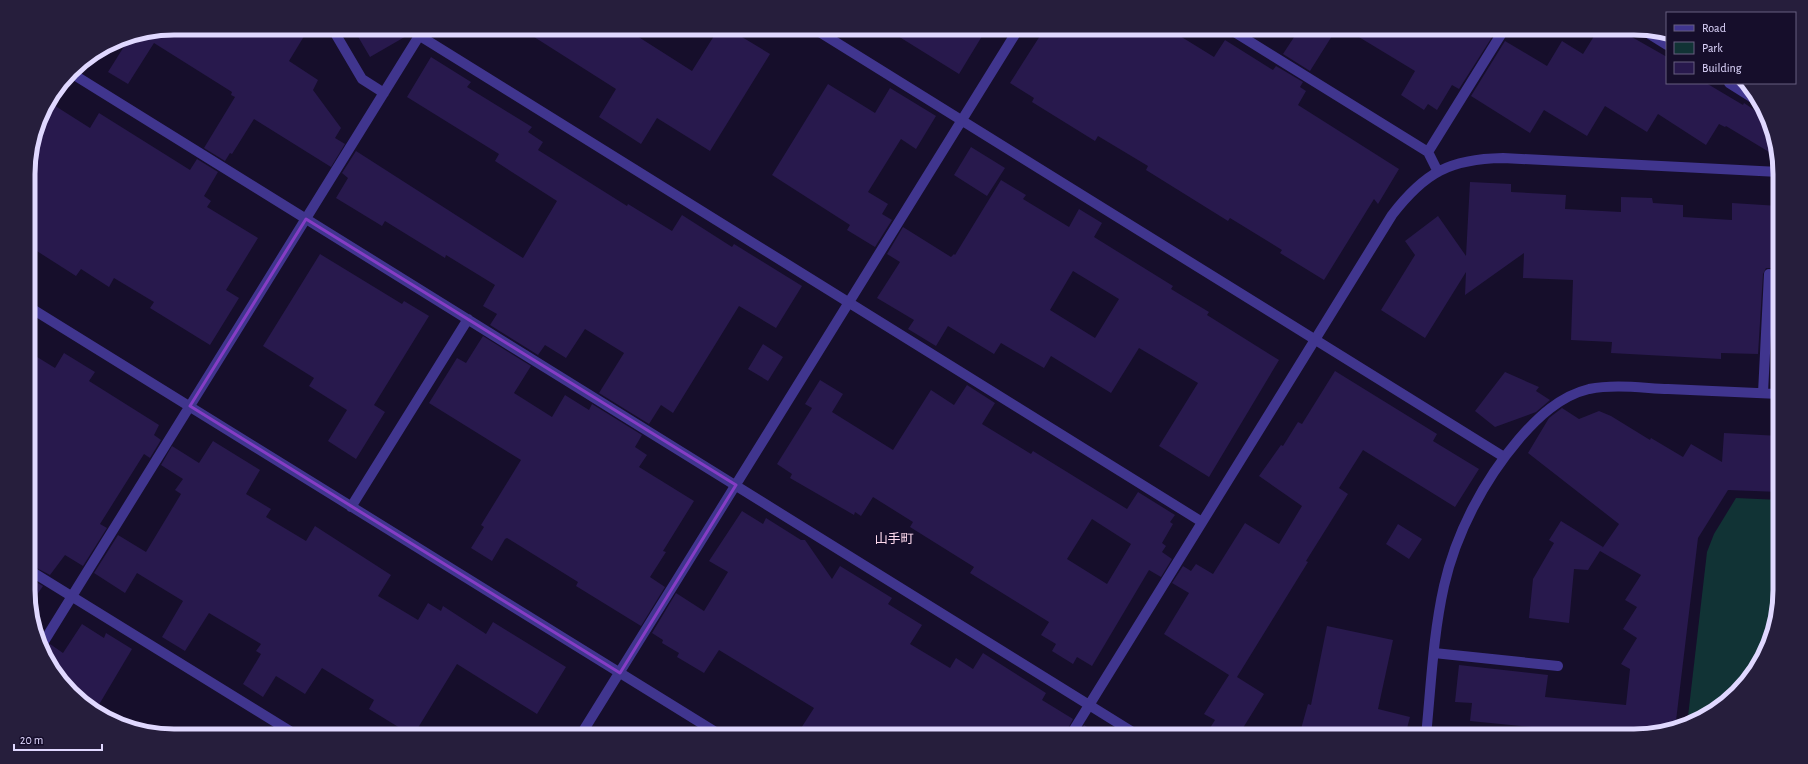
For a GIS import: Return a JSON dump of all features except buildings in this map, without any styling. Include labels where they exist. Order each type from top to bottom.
[{"type":"street","points":[[336,35],[362,79],[384,93]]},
{"type":"street","points":[[45,640],[420,35]]},
{"type":"street","points":[[427,35],[849,302],[1202,522]]},
{"type":"street","points":[[824,35],[1504,457]]},
{"type":"street","points":[[584,729],[1015,35]]},
{"type":"street","points":[[1239,35],[1428,152],[1438,172]]},
{"type":"street","points":[[1428,152],[1501,35]]},
{"type":"street","points":[[1655,37],[1666,43]]},
{"type":"street","points":[[76,76],[1128,729]]},
{"type":"street","points":[[1731,84],[1748,95]]},
{"type":"street","points":[[1074,729],[1392,215],[1408,194],[1428,177],[1452,165],[1477,159],[1503,158],[1773,172]]},
{"type":"street","points":[[1763,393],[1768,274]]},
{"type":"street","points":[[35,311],[711,729]]},
{"type":"street","points":[[351,506],[468,319]]},
{"type":"street","points":[[1427,729],[1437,622],[1444,585],[1456,548],[1471,513],[1489,480],[1504,457],[1536,419],[1560,400],[1589,390],[1620,386],[1773,394]]},
{"type":"street","points":[[35,574],[287,729]]},
{"type":"street","points":[[1434,652],[1558,666]]},
{"type":"highlighted area","points":[[306,219],[736,485],[620,673],[190,406]]},
{"type":"green space","points":[[1736,498],[1773,500],[1773,599],[1766,635],[1754,660],[1744,675],[1732,688],[1719,700],[1704,710],[1688,718],[1707,552],[1714,534]]},
{"type":"district","name":"山手町","points":[[894,538]]}]
